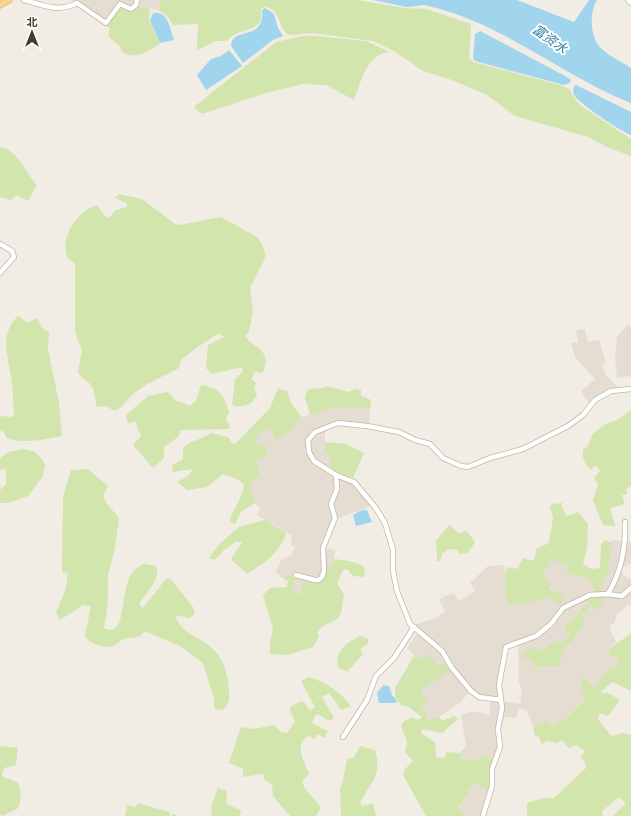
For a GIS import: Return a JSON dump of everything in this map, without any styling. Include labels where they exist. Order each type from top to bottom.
[{"type":"main road","points":[[0,5],[9,0]]},
{"type":"street","points":[[24,0],[59,9],[70,8],[77,3],[106,23],[120,4],[131,9],[136,5],[137,0]]},
{"type":"street","points":[[628,0],[631,3]]},
{"type":"street","points":[[0,244],[12,251],[14,257],[0,273]]},
{"type":"street","points":[[501,700],[479,697],[471,691],[452,668],[442,651],[414,627],[407,618],[397,590],[393,571],[393,550],[385,523],[375,507],[354,482],[336,475],[314,462],[309,452],[308,440],[312,434],[332,425],[344,422],[399,432],[415,440],[431,444],[443,458],[461,466],[468,467],[488,459],[523,449],[572,424],[583,415],[594,401],[611,391],[631,389]]},
{"type":"street","points":[[296,575],[315,580],[319,580],[322,577],[324,571],[323,548],[335,518],[331,504],[337,489],[336,475]]},
{"type":"street","points":[[608,594],[620,569],[625,541],[625,522]]},
{"type":"street","points":[[483,816],[492,786],[492,769],[500,747],[498,729],[502,708],[500,682],[506,647],[536,636],[551,624],[565,607],[593,594],[622,596],[631,588]]},
{"type":"street","points":[[343,738],[367,700],[376,676],[394,658],[414,627]]},
{"type":"shaded area","points":[[72,0],[160,1],[160,11],[139,6],[130,13],[119,7],[106,26],[73,3]]},
{"type":"shaded area","points":[[628,324],[631,328],[631,376],[617,378],[615,359],[617,337]]},
{"type":"shaded area","points":[[585,329],[588,342],[599,340],[606,362],[602,365],[605,374],[617,386],[617,389],[590,404],[581,391],[595,379],[575,357],[571,343],[578,342],[576,330]]},
{"type":"shaded area","points":[[333,408],[370,408],[369,424],[340,421],[325,426],[325,453],[331,454],[331,473],[354,483],[372,506],[336,519],[325,545],[325,549],[335,550],[333,565],[326,564],[325,576],[323,580],[310,583],[301,594],[292,591],[288,575],[284,579],[275,572],[282,559],[291,555],[295,547],[291,545],[292,535],[257,515],[260,508],[253,501],[249,485],[260,474],[255,442],[260,432],[272,429],[275,440],[298,418]]},
{"type":"shaded area","points":[[612,540],[631,542],[631,563],[623,567],[622,573],[631,580],[631,605],[628,605],[617,614],[614,624],[611,624],[610,631],[616,641],[609,650],[609,656],[616,656],[618,666],[607,670],[595,690],[584,677],[585,700],[566,718],[552,726],[548,720],[533,726],[527,711],[519,708],[516,718],[504,717],[500,732],[501,750],[498,758],[479,756],[478,760],[464,760],[459,753],[466,746],[461,715],[472,711],[489,715],[491,701],[470,691],[461,702],[439,717],[428,720],[422,706],[427,703],[421,690],[438,666],[418,660],[407,648],[417,633],[414,625],[436,618],[445,611],[439,600],[445,596],[454,593],[459,601],[475,591],[470,583],[488,566],[504,565],[506,581],[521,604],[554,592],[541,575],[551,559],[569,565],[566,574],[589,578],[595,592],[602,591],[599,587],[608,572]],"holes":[[[588,602],[591,605],[582,616],[570,644],[569,643],[565,647],[559,666],[533,667],[533,659],[540,652],[556,641],[562,643],[569,635],[564,628]],[[518,646],[519,683],[522,690],[520,704],[503,701],[502,696],[502,678],[508,648]]]},
{"type":"shaded area","points":[[474,782],[488,791],[480,816],[466,816],[466,814],[458,811]]},
{"type":"green space","points":[[151,0],[358,0],[403,8],[426,9],[471,24],[469,58],[473,62],[563,86],[569,89],[576,101],[584,108],[631,139],[631,156],[609,148],[588,137],[515,116],[487,95],[452,80],[423,71],[394,51],[373,41],[313,33],[288,35],[282,27],[276,14],[269,8],[264,7],[261,9],[261,20],[254,27],[234,34],[227,41],[216,41],[197,50],[198,24],[173,25],[168,17],[160,11],[160,1]]},
{"type":"green space","points":[[139,6],[150,9],[149,20],[160,44],[138,55],[129,55],[123,52],[119,45],[110,38],[110,28],[106,26],[119,7],[130,13]]},
{"type":"green space","points":[[303,36],[366,41],[390,52],[376,57],[370,63],[362,77],[354,100],[326,85],[303,84],[266,93],[202,114],[194,107],[276,42]]},
{"type":"green space","points":[[0,147],[7,149],[17,157],[37,185],[28,201],[16,195],[11,200],[0,197]]},
{"type":"green space","points":[[119,194],[142,199],[175,224],[179,225],[221,217],[257,237],[262,244],[265,258],[250,288],[253,312],[249,331],[245,336],[261,351],[266,360],[262,374],[256,371],[251,379],[256,383],[254,387],[257,396],[250,404],[236,407],[232,404],[235,380],[243,371],[242,367],[212,374],[206,368],[208,345],[225,337],[219,334],[206,341],[181,360],[179,368],[147,384],[133,394],[121,407],[114,411],[106,406],[97,407],[92,387],[80,376],[78,372],[82,350],[75,332],[75,263],[68,259],[66,243],[71,227],[76,219],[89,208],[97,205],[104,215],[109,218],[116,210],[127,207],[127,203],[115,198]]},
{"type":"green space","points":[[18,316],[28,323],[37,318],[43,329],[49,332],[48,349],[59,403],[62,436],[41,440],[20,441],[6,438],[4,432],[0,430],[0,416],[12,417],[14,414],[6,344],[9,329]]},
{"type":"green space","points":[[201,385],[217,390],[223,396],[229,412],[226,419],[230,427],[229,429],[181,430],[178,437],[164,447],[164,458],[153,468],[133,445],[141,436],[135,421],[128,424],[126,415],[148,396],[168,392],[175,400],[190,406],[196,401]]},
{"type":"green space","points":[[326,386],[349,392],[355,389],[361,390],[361,396],[371,400],[370,408],[333,408],[310,415],[305,397],[308,389],[324,388]]},
{"type":"green space","points":[[278,388],[287,391],[291,403],[302,417],[299,418],[299,422],[294,424],[295,428],[275,440],[272,429],[260,432],[255,442],[266,446],[267,456],[257,461],[260,474],[249,485],[255,503],[241,512],[235,524],[231,523],[231,516],[243,491],[243,483],[223,474],[207,487],[187,490],[177,482],[188,476],[193,469],[173,472],[172,465],[183,459],[183,449],[186,445],[212,433],[228,437],[233,444],[235,444],[270,408]]},
{"type":"green space","points":[[631,410],[631,486],[626,489],[627,494],[622,495],[625,504],[610,508],[615,526],[603,525],[593,500],[598,485],[594,478],[600,471],[596,465],[592,469],[589,469],[583,458],[583,450],[588,446],[593,434],[604,425],[617,420]]},
{"type":"green space","points":[[325,442],[346,444],[364,453],[353,478],[331,470],[331,454],[325,453]]},
{"type":"green space","points":[[24,449],[35,452],[41,458],[45,464],[43,476],[28,496],[8,503],[0,503],[0,490],[6,484],[6,469],[0,470],[0,458],[8,452]]},
{"type":"green space","points":[[88,469],[108,486],[103,496],[107,504],[119,518],[115,548],[108,575],[108,602],[104,628],[113,629],[118,625],[125,592],[129,580],[135,570],[144,564],[156,566],[157,576],[155,581],[139,604],[143,608],[165,580],[170,578],[193,607],[195,614],[189,618],[175,615],[178,622],[187,631],[210,646],[224,665],[228,680],[229,702],[223,710],[216,709],[214,707],[214,699],[203,663],[182,647],[145,631],[138,637],[122,640],[111,647],[98,645],[87,639],[85,636],[91,606],[83,605],[60,620],[56,613],[66,588],[68,573],[62,572],[63,497],[71,470]]},
{"type":"green space","points":[[563,503],[561,506],[567,516],[578,512],[588,524],[587,547],[583,564],[592,569],[600,568],[601,544],[606,540],[612,543],[608,572],[599,587],[603,592],[595,592],[589,578],[566,574],[568,565],[551,560],[542,575],[551,582],[550,589],[554,592],[559,591],[563,599],[558,605],[550,596],[543,602],[540,598],[531,604],[530,601],[521,604],[507,604],[505,574],[508,567],[517,569],[523,558],[533,561],[535,558],[536,549],[549,543],[553,518],[550,507],[552,504]]},
{"type":"green space","points":[[265,520],[287,533],[271,557],[261,565],[247,574],[231,559],[242,543],[237,541],[224,550],[215,560],[209,558],[219,544],[239,527]]},
{"type":"green space","points":[[449,525],[460,534],[466,530],[475,542],[468,553],[460,554],[457,550],[449,549],[442,554],[440,561],[437,561],[436,541]]},
{"type":"green space","points":[[334,559],[362,565],[365,569],[364,577],[353,576],[347,569],[343,570],[337,583],[344,595],[341,614],[336,620],[321,627],[317,633],[319,637],[313,647],[287,655],[270,654],[270,643],[273,628],[263,595],[270,588],[287,587],[288,581],[284,579],[287,575],[296,578],[292,591],[301,594],[304,581],[310,583],[323,580],[325,576],[325,564],[333,565]]},
{"type":"green space","points":[[607,595],[597,611],[591,605],[582,616],[585,621],[570,644],[569,643],[565,647],[559,666],[533,667],[532,659],[523,658],[523,653],[534,647],[540,652],[556,641],[562,643],[569,635],[564,628],[588,602],[586,600],[592,597]]},
{"type":"green space","points":[[631,633],[631,691],[612,682],[601,692],[604,694],[606,692],[620,700],[608,716],[600,713],[598,719],[611,736],[622,733],[631,735],[631,816],[613,816],[626,803],[619,797],[602,811],[603,816],[527,816],[527,803],[543,798],[554,798],[586,768],[584,760],[580,758],[585,751],[577,745],[569,748],[562,740],[557,743],[547,741],[542,744],[538,735],[535,736],[533,726],[548,720],[552,726],[566,718],[585,700],[580,679],[584,677],[595,689],[607,670],[618,666],[616,656],[609,656],[609,650]]},
{"type":"green space","points":[[361,636],[367,638],[369,643],[360,649],[363,654],[347,672],[338,667],[338,656],[343,647]]},
{"type":"green space","points":[[427,654],[438,666],[447,661],[451,671],[421,690],[427,703],[422,706],[428,720],[439,717],[442,721],[454,716],[458,719],[442,733],[422,729],[421,733],[435,742],[436,757],[445,758],[447,752],[459,753],[464,760],[478,760],[479,756],[495,758],[489,770],[491,783],[488,791],[474,782],[458,810],[466,814],[466,816],[426,816],[403,775],[405,769],[413,761],[405,752],[407,741],[401,726],[404,721],[413,717],[418,720],[422,717],[409,707],[401,705],[395,697],[395,688],[414,656],[418,660]]},
{"type":"green space","points":[[309,677],[333,688],[351,706],[341,710],[329,693],[322,697],[334,718],[330,721],[316,714],[312,723],[328,731],[324,738],[318,734],[314,739],[309,736],[304,739],[301,748],[301,753],[309,774],[302,781],[305,789],[321,807],[316,816],[290,816],[273,796],[272,785],[264,779],[263,774],[243,777],[243,769],[229,763],[241,727],[254,729],[274,725],[281,732],[287,733],[295,721],[290,711],[291,706],[302,701],[310,711],[315,707],[301,681]]},
{"type":"green space","points":[[0,746],[18,748],[16,765],[4,768],[2,775],[4,778],[11,779],[18,783],[20,789],[20,803],[17,809],[2,816],[0,814]]},
{"type":"green space","points":[[360,746],[375,750],[377,766],[375,778],[360,802],[362,806],[373,803],[376,816],[341,816],[340,788],[342,785],[347,759],[354,758]]},
{"type":"green space","points":[[218,788],[227,791],[226,803],[241,811],[240,816],[211,816],[211,806]]},
{"type":"green space","points":[[138,803],[169,812],[170,816],[125,816],[127,805],[136,807]]},
{"type":"water","name":"富资水","points":[[373,0],[517,0],[574,22],[589,0],[597,0],[592,16],[593,33],[597,43],[603,51],[631,68],[631,103],[581,79],[509,38],[459,15],[424,5],[407,7]]},
{"type":"water","points":[[265,8],[274,14],[278,28],[283,36],[273,40],[243,63],[231,46],[233,40],[237,36],[254,30],[259,26],[262,20],[262,10]]},
{"type":"water","points":[[153,13],[162,14],[165,17],[170,26],[174,40],[160,43],[150,21]]},
{"type":"water","points":[[480,31],[567,77],[571,80],[570,83],[564,85],[475,61],[473,58],[475,34]]},
{"type":"water","points":[[229,50],[242,66],[206,90],[197,75],[211,59],[221,56]]},
{"type":"water","points":[[576,85],[631,112],[631,135],[602,118],[577,99],[573,92],[574,86]]},
{"type":"water","points":[[362,510],[367,510],[372,522],[356,526],[353,515]]},
{"type":"water","points":[[383,685],[389,686],[392,695],[397,701],[396,703],[379,703],[377,693]]}]
